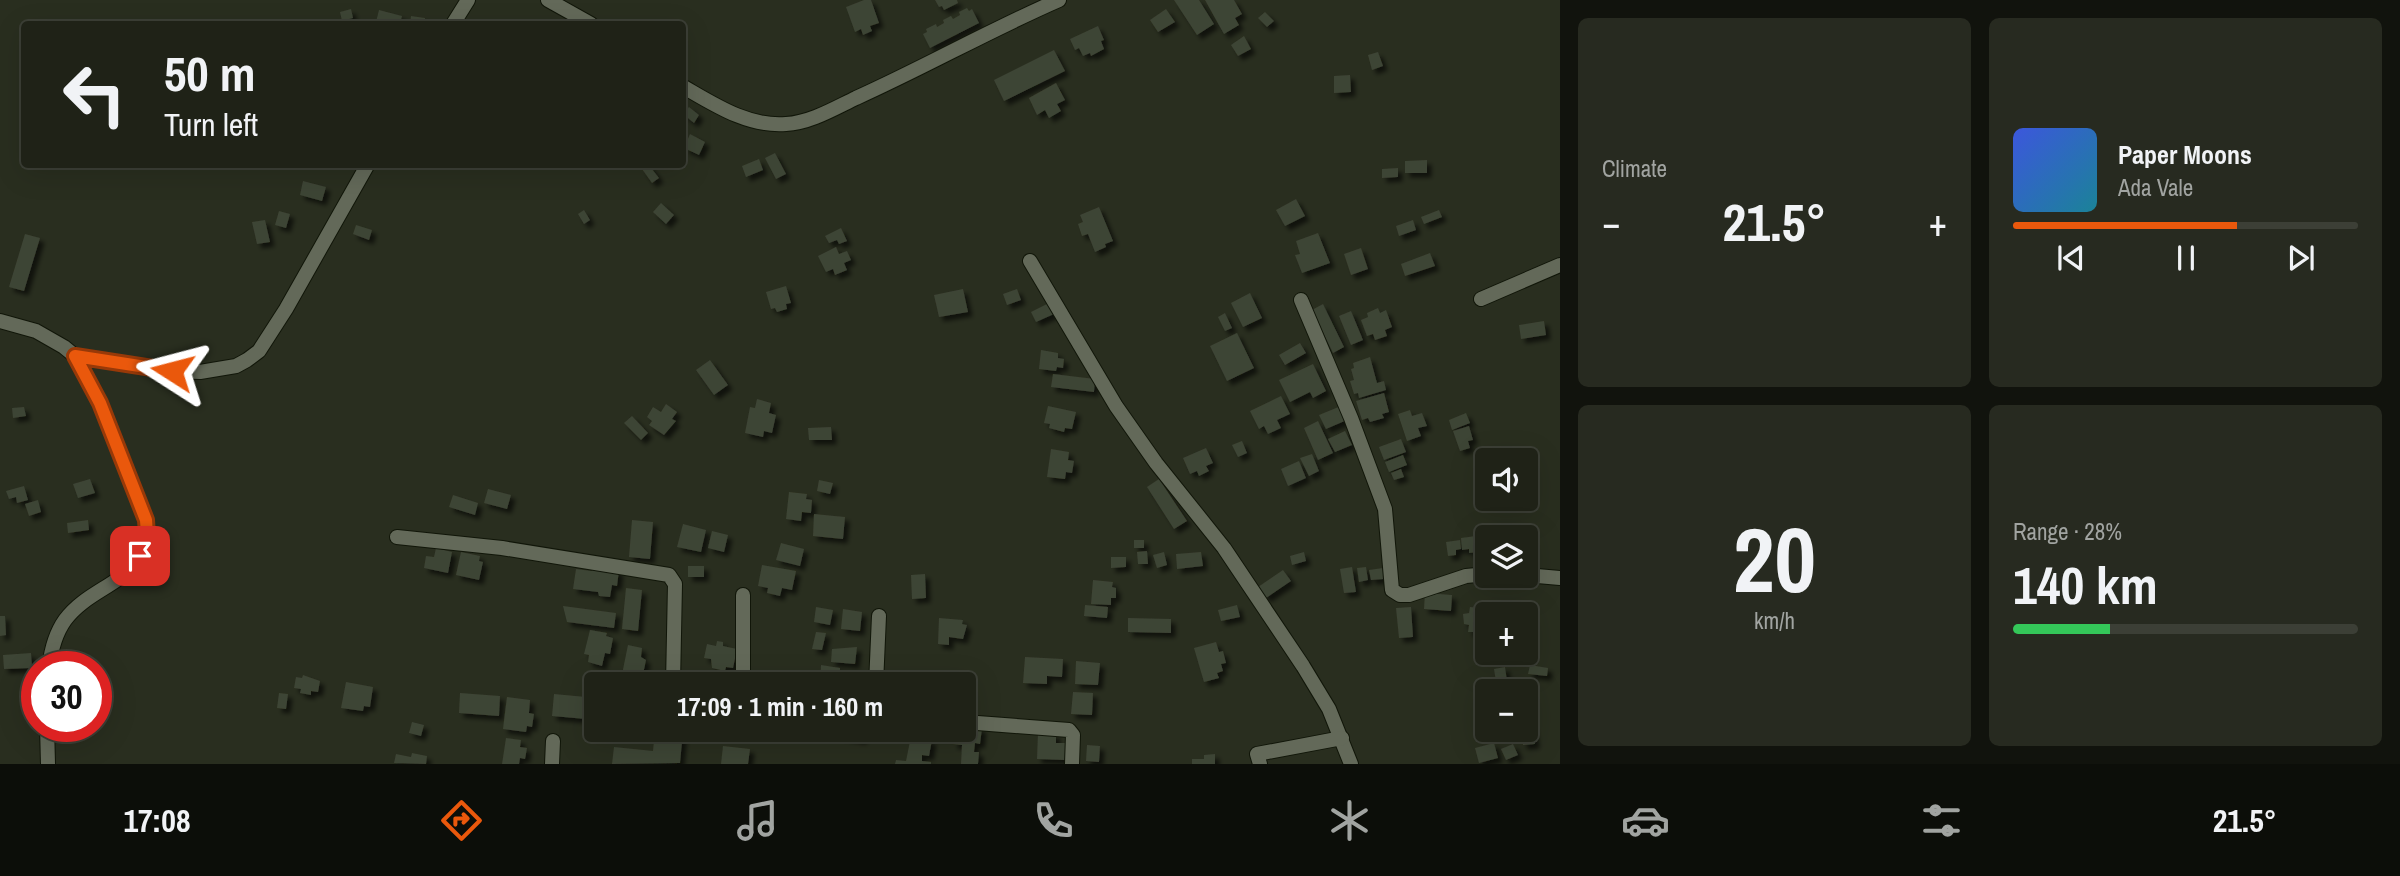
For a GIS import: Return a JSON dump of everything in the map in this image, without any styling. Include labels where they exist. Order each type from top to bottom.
[{"type":"street","points":[[455,21],[468,0]]},
{"type":"street","points":[[548,0],[586,21]]},
{"type":"street","points":[[686,88],[723,110],[747,120],[788,125],[809,119],[881,86],[1003,24],[1059,0]]},
{"type":"street","points":[[75,356],[172,371],[200,372],[228,368],[247,360],[259,351],[286,309],[366,168]]},
{"type":"street","points":[[1030,261],[1116,406],[1156,463],[1224,548],[1314,684],[1342,738],[1351,764]]},
{"type":"street","points":[[1481,299],[1560,265]]},
{"type":"street","points":[[1301,300],[1351,418],[1385,509],[1392,590],[1401,595],[1409,595],[1475,575]]},
{"type":"street","points":[[0,321],[36,331],[64,346],[75,356],[100,403],[146,520],[147,535],[140,556],[123,576],[78,607],[64,621],[51,651]]},
{"type":"street","points":[[397,537],[502,548],[669,575],[675,584],[673,672]]},
{"type":"street","points":[[1538,576],[1560,578]]},
{"type":"street","points":[[743,595],[743,672]]},
{"type":"street","points":[[877,672],[879,616]]},
{"type":"street","points":[[976,723],[1069,730],[1073,735],[1072,764]]},
{"type":"street","points":[[1260,764],[1257,754],[1342,738]]},
{"type":"street","points":[[552,764],[553,741]]},
{"type":"street","points":[[47,742],[48,764]]},
{"type":"building","points":[[871,0],[879,23],[870,26],[872,31],[863,35],[861,29],[855,32],[846,7]]},
{"type":"building","points":[[935,0],[957,0],[958,3],[944,10]]},
{"type":"building","points":[[1174,0],[1199,0],[1214,24],[1197,35]]},
{"type":"building","points":[[1205,0],[1234,0],[1242,14],[1235,18],[1239,25],[1224,34]]},
{"type":"building","points":[[967,8],[969,11],[972,9],[979,23],[930,48],[923,34],[927,32],[926,29],[936,24],[937,27],[951,16],[953,19]]},
{"type":"building","points":[[351,9],[353,18],[342,21],[340,12]]},
{"type":"building","points":[[1166,9],[1175,22],[1158,32],[1150,20]]},
{"type":"building","points":[[379,10],[402,16],[401,21],[376,21]]},
{"type":"building","points":[[1265,12],[1274,21],[1267,27],[1258,18]]},
{"type":"building","points":[[411,16],[425,18],[425,21],[410,21]]},
{"type":"building","points":[[1098,26],[1104,40],[1101,41],[1104,49],[1091,56],[1090,53],[1083,56],[1079,48],[1075,50],[1070,39]]},
{"type":"building","points":[[1244,36],[1251,49],[1238,56],[1231,45]]},
{"type":"building","points":[[1054,50],[1065,71],[1004,101],[994,80]]},
{"type":"building","points":[[1378,52],[1383,66],[1372,70],[1368,55]]},
{"type":"building","points":[[1350,75],[1351,92],[1334,93],[1334,76]]},
{"type":"building","points":[[1056,83],[1065,100],[1057,104],[1061,111],[1049,118],[1045,110],[1037,115],[1029,98]]},
{"type":"building","points":[[689,107],[699,115],[694,123],[686,116]]},
{"type":"building","points":[[690,134],[705,142],[699,155],[686,149]]},
{"type":"building","points":[[775,153],[786,174],[776,179],[765,158]]},
{"type":"building","points":[[759,159],[763,170],[746,177],[742,166]]},
{"type":"building","points":[[1427,160],[1427,173],[1405,173],[1405,161]]},
{"type":"building","points":[[651,168],[659,178],[652,183],[642,169]]},
{"type":"building","points":[[1398,168],[1398,177],[1382,178],[1382,169]]},
{"type":"building","points":[[303,181],[326,187],[322,201],[300,195]]},
{"type":"building","points":[[1296,199],[1305,216],[1285,226],[1276,210]]},
{"type":"building","points":[[661,203],[674,215],[666,224],[653,212]]},
{"type":"building","points":[[1099,207],[1113,241],[1095,252],[1088,234],[1082,236],[1078,224],[1083,222],[1080,215]]},
{"type":"building","points":[[584,210],[590,220],[584,224],[578,214]]},
{"type":"building","points":[[1439,210],[1442,217],[1424,224],[1421,217]]},
{"type":"building","points":[[279,211],[290,214],[286,228],[275,225]]},
{"type":"building","points":[[265,220],[270,242],[257,244],[252,222]]},
{"type":"building","points":[[1413,220],[1416,230],[1399,236],[1396,226]]},
{"type":"building","points":[[356,225],[372,230],[369,240],[353,234]]},
{"type":"building","points":[[841,228],[847,241],[829,243],[825,236]]},
{"type":"building","points":[[1318,233],[1330,263],[1302,273],[1295,255],[1300,254],[1296,241]]},
{"type":"building","points":[[25,234],[40,238],[24,291],[9,287]]},
{"type":"building","points":[[836,247],[839,254],[847,251],[851,260],[844,263],[847,270],[835,275],[833,269],[826,272],[818,256]]},
{"type":"building","points":[[1361,248],[1368,269],[1351,275],[1344,254]]},
{"type":"building","points":[[1430,253],[1435,266],[1405,276],[1401,264]]},
{"type":"building","points":[[786,286],[791,303],[786,304],[787,309],[777,312],[775,308],[771,309],[766,292]]},
{"type":"building","points":[[963,289],[968,312],[939,317],[934,295]]},
{"type":"building","points":[[1017,289],[1021,300],[1007,305],[1003,294]]},
{"type":"building","points":[[1250,293],[1262,318],[1243,327],[1231,303]]},
{"type":"building","points":[[1049,303],[1054,314],[1036,322],[1031,312]]},
{"type":"building","points":[[1323,304],[1344,347],[1333,353],[1312,310]]},
{"type":"building","points":[[1378,308],[1380,313],[1386,310],[1392,327],[1385,330],[1387,336],[1375,340],[1373,334],[1367,336],[1361,320],[1368,317],[1367,313]]},
{"type":"building","points":[[1351,311],[1363,340],[1351,345],[1339,316]]},
{"type":"building","points":[[1225,313],[1232,328],[1225,331],[1218,317]]},
{"type":"building","points":[[1544,321],[1546,335],[1521,339],[1519,325]]},
{"type":"building","points":[[1237,333],[1254,368],[1227,381],[1210,346]]},
{"type":"building","points":[[1300,343],[1306,353],[1285,365],[1279,355]]},
{"type":"building","points":[[1041,350],[1058,353],[1058,358],[1064,359],[1063,368],[1057,367],[1056,371],[1039,369]]},
{"type":"building","points":[[1370,357],[1377,383],[1384,381],[1386,390],[1359,398],[1358,393],[1354,394],[1350,381],[1354,380],[1351,369],[1354,368],[1353,363]]},
{"type":"building","points":[[710,360],[728,385],[714,395],[696,370]]},
{"type":"building","points":[[1313,364],[1326,391],[1313,398],[1310,392],[1290,402],[1279,380]]},
{"type":"building","points":[[1053,374],[1095,379],[1094,392],[1051,387]]},
{"type":"building","points":[[1384,393],[1389,412],[1382,414],[1384,418],[1370,422],[1368,418],[1362,420],[1356,401]]},
{"type":"building","points":[[1281,396],[1290,414],[1277,420],[1281,428],[1268,434],[1264,426],[1259,429],[1250,411]]},
{"type":"building","points":[[757,399],[771,403],[769,413],[776,415],[772,433],[764,431],[763,437],[745,433],[750,407],[755,408]]},
{"type":"building","points":[[666,404],[677,412],[672,419],[676,421],[664,435],[649,425],[652,421],[647,417],[653,407],[661,412]]},
{"type":"building","points":[[1048,406],[1076,412],[1072,429],[1065,428],[1064,432],[1049,428],[1050,424],[1044,423]]},
{"type":"building","points":[[1341,406],[1347,420],[1326,429],[1319,415]]},
{"type":"building","points":[[24,407],[26,416],[13,418],[12,408]]},
{"type":"building","points":[[1410,410],[1412,416],[1422,413],[1427,426],[1418,428],[1421,436],[1407,441],[1398,414]]},
{"type":"building","points":[[1466,413],[1470,423],[1452,430],[1449,420]]},
{"type":"building","points":[[632,416],[648,433],[641,440],[624,423]]},
{"type":"building","points":[[1318,421],[1333,453],[1318,460],[1304,428]]},
{"type":"building","points":[[1469,426],[1473,440],[1468,441],[1470,448],[1460,451],[1453,431]]},
{"type":"building","points":[[831,427],[832,440],[809,440],[808,428]]},
{"type":"building","points":[[1345,431],[1352,445],[1335,452],[1328,439]]},
{"type":"building","points":[[1401,439],[1406,452],[1384,460],[1379,447]]},
{"type":"building","points":[[1242,441],[1247,453],[1238,457],[1232,445]]},
{"type":"building","points":[[1206,448],[1213,463],[1206,466],[1209,471],[1199,476],[1197,471],[1190,474],[1183,458]]},
{"type":"building","points":[[1051,449],[1069,452],[1068,460],[1074,461],[1072,473],[1066,472],[1065,479],[1047,477]]},
{"type":"building","points":[[1312,454],[1319,471],[1309,476],[1300,458]]},
{"type":"building","points":[[1403,455],[1407,465],[1389,472],[1385,462]]},
{"type":"building","points":[[1299,461],[1306,478],[1288,486],[1281,469]]},
{"type":"building","points":[[1401,469],[1404,477],[1394,480],[1391,473]]},
{"type":"building","points":[[90,479],[95,493],[78,498],[73,484]]},
{"type":"building","points":[[1159,479],[1187,521],[1174,529],[1147,487]]},
{"type":"building","points":[[819,480],[833,483],[830,494],[817,491]]},
{"type":"building","points":[[24,486],[28,500],[17,503],[16,497],[9,499],[6,491]]},
{"type":"building","points":[[488,489],[511,495],[507,509],[484,503]]},
{"type":"building","points":[[789,492],[807,494],[806,499],[812,500],[811,513],[802,512],[801,521],[786,519]]},
{"type":"building","points":[[453,495],[478,503],[475,515],[449,507]]},
{"type":"building","points":[[38,500],[41,512],[29,516],[25,504]]},
{"type":"building","points":[[814,514],[845,517],[843,539],[813,536]]},
{"type":"building","points":[[88,520],[89,530],[68,533],[67,523]]},
{"type":"building","points":[[632,520],[653,522],[650,559],[629,557]]},
{"type":"building","points":[[683,524],[706,530],[701,552],[677,547]]},
{"type":"building","points":[[712,531],[728,535],[724,552],[708,548]]},
{"type":"building","points":[[1475,536],[1475,552],[1469,553],[1469,549],[1462,550],[1461,538]]},
{"type":"building","points":[[1134,540],[1144,540],[1144,548],[1134,548]]},
{"type":"building","points":[[1460,540],[1461,549],[1456,550],[1456,555],[1448,556],[1446,542]]},
{"type":"building","points":[[781,543],[804,549],[800,566],[776,560]]},
{"type":"building","points":[[436,548],[452,552],[448,573],[424,568],[426,556],[434,557]]},
{"type":"building","points":[[1147,551],[1148,564],[1138,564],[1137,552]]},
{"type":"building","points":[[461,552],[480,556],[479,561],[483,562],[479,580],[456,575]]},
{"type":"building","points":[[1164,552],[1167,565],[1157,568],[1153,555]]},
{"type":"building","points":[[1201,552],[1203,566],[1177,569],[1176,554]]},
{"type":"building","points":[[1304,552],[1306,561],[1292,565],[1290,556]]},
{"type":"building","points":[[1111,557],[1126,557],[1126,567],[1111,568]]},
{"type":"building","points":[[762,565],[796,571],[792,590],[782,588],[780,596],[767,593],[768,588],[758,586]]},
{"type":"building","points":[[688,566],[704,566],[704,577],[688,577]]},
{"type":"building","points":[[592,567],[619,570],[617,586],[612,585],[610,597],[599,596],[598,592],[573,589],[576,569],[592,571]]},
{"type":"building","points":[[1352,567],[1356,592],[1344,593],[1340,569]]},
{"type":"building","points":[[1366,567],[1368,580],[1359,582],[1357,568]]},
{"type":"building","points":[[1383,568],[1384,579],[1371,580],[1369,570]]},
{"type":"building","points":[[1283,570],[1291,581],[1266,598],[1258,587]]},
{"type":"building","points":[[925,574],[926,598],[912,599],[911,575]]},
{"type":"building","points":[[1093,580],[1113,582],[1116,598],[1111,598],[1111,605],[1091,604]]},
{"type":"building","points":[[626,588],[642,590],[638,631],[622,629]]},
{"type":"building","points":[[1425,593],[1452,595],[1451,611],[1424,609]]},
{"type":"building","points":[[1085,605],[1108,607],[1107,618],[1084,616]]},
{"type":"building","points":[[1237,605],[1240,617],[1221,621],[1218,610]]},
{"type":"building","points":[[563,606],[616,613],[614,628],[567,622]]},
{"type":"building","points":[[816,607],[833,610],[830,625],[814,622]]},
{"type":"building","points":[[1411,607],[1413,637],[1399,638],[1396,608]]},
{"type":"building","points":[[1470,607],[1475,608],[1475,632],[1468,632],[1469,625],[1464,624],[1463,614],[1469,613]]},
{"type":"building","points":[[843,609],[862,612],[860,631],[841,629]]},
{"type":"building","points":[[0,616],[5,616],[6,635],[0,636]]},
{"type":"building","points":[[939,618],[963,620],[962,624],[967,625],[963,639],[949,637],[949,645],[938,644]]},
{"type":"building","points":[[1128,618],[1171,619],[1171,633],[1128,632]]},
{"type":"building","points":[[590,630],[607,633],[606,636],[613,638],[610,654],[605,653],[602,666],[588,662],[589,655],[584,654]]},
{"type":"building","points":[[816,632],[826,633],[822,650],[812,649]]},
{"type":"building","points":[[717,641],[723,642],[723,646],[737,649],[733,668],[726,667],[725,671],[712,668],[711,659],[704,658],[707,644],[716,646]]},
{"type":"building","points":[[1216,642],[1219,652],[1223,651],[1226,663],[1221,664],[1223,671],[1217,673],[1219,678],[1204,682],[1194,648]]},
{"type":"building","points":[[628,645],[642,648],[641,657],[646,660],[644,672],[622,672]]},
{"type":"building","points":[[857,647],[855,664],[831,662],[832,649]]},
{"type":"building","points":[[21,654],[21,668],[4,669],[3,655]]},
{"type":"building","points":[[1025,657],[1063,659],[1062,677],[1047,676],[1047,684],[1023,683]]},
{"type":"building","points":[[1076,661],[1100,663],[1098,685],[1075,684]]},
{"type":"building","points":[[821,665],[840,668],[840,672],[821,672]]},
{"type":"building","points":[[1530,665],[1548,668],[1547,676],[1528,674]]},
{"type":"building","points":[[1505,667],[1507,679],[1496,679],[1494,669]]},
{"type":"building","points":[[303,675],[320,681],[318,692],[311,691],[311,695],[300,693],[301,689],[294,688],[296,677],[302,678]]},
{"type":"building","points":[[346,682],[373,687],[370,707],[364,706],[363,711],[341,708]]},
{"type":"building","points":[[1073,692],[1093,693],[1092,715],[1071,714]]},
{"type":"building","points":[[279,693],[288,694],[286,709],[277,708]]},
{"type":"building","points":[[460,693],[500,696],[499,716],[459,713]]},
{"type":"building","points":[[554,694],[584,697],[584,719],[552,716]]},
{"type":"building","points":[[507,697],[530,700],[529,713],[534,714],[532,727],[527,726],[526,732],[503,729]]},
{"type":"building","points":[[412,722],[424,725],[421,736],[409,733]]},
{"type":"building","points":[[976,727],[982,728],[980,744],[975,743],[974,752],[979,752],[978,764],[961,764],[962,745],[953,744],[976,742]]},
{"type":"building","points":[[1038,733],[1056,734],[1056,743],[1065,743],[1065,760],[1037,759]]},
{"type":"building","points":[[506,738],[521,740],[520,747],[527,748],[525,759],[520,758],[519,764],[502,764]]},
{"type":"building","points":[[654,742],[682,742],[680,763],[612,764],[614,747],[653,751]]},
{"type":"building","points":[[910,742],[932,742],[929,756],[922,755],[922,761],[931,764],[895,764],[896,760],[906,761]]},
{"type":"building","points":[[1494,743],[1498,758],[1479,763],[1475,748]]},
{"type":"building","points":[[1513,744],[1518,755],[1506,760],[1501,749]]},
{"type":"building","points":[[1087,745],[1100,746],[1099,762],[1086,761]]},
{"type":"building","points":[[723,746],[750,749],[748,764],[721,764]]},
{"type":"building","points":[[412,753],[427,756],[426,764],[394,763],[396,754],[411,757]]},
{"type":"building","points":[[1215,754],[1215,764],[1192,764],[1192,759],[1204,759],[1204,755]]},
{"type":"route","points":[[140,556],[147,535],[146,520],[100,403],[75,356],[172,371]]}]
